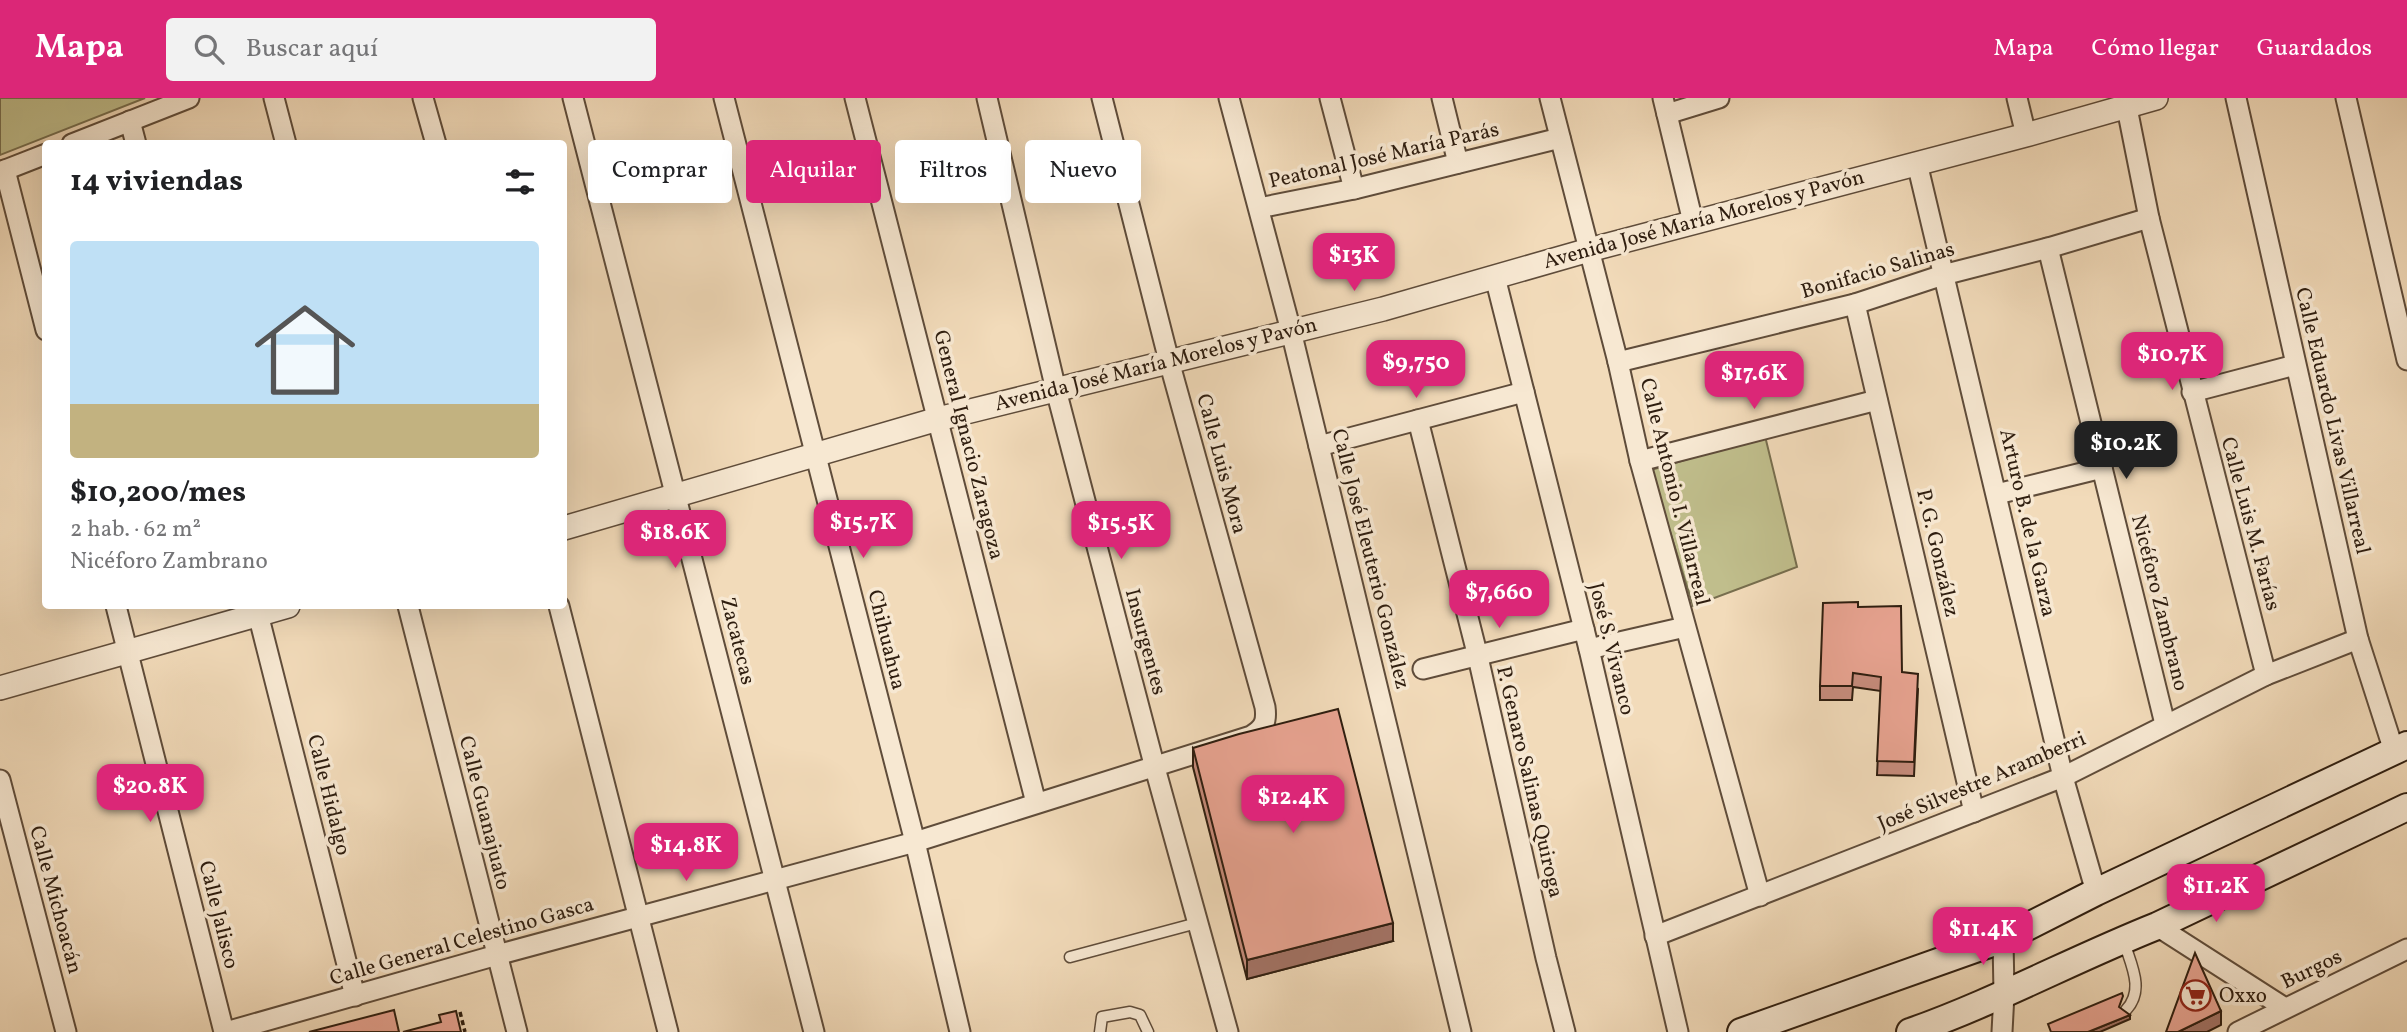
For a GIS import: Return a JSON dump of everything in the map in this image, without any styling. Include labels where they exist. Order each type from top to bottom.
[{"type":"main road","points":[[1741,1032],[2003,939],[2400,748]]},
{"type":"main road","points":[[1910,1032],[1964,1013],[2157,926],[2407,807]]},
{"type":"street","points":[[82,140],[189,98]]},
{"type":"street","points":[[274,98],[285,140]]},
{"type":"street","points":[[424,98],[435,140]]},
{"type":"street","name":"Zacatecas","points":[[573,98],[601,215],[677,495],[814,1032]]},
{"type":"street","name":"Chihuahua","points":[[724,98],[915,842],[960,1032]]},
{"type":"street","name":"General Ignacio Zaragoza","points":[[855,98],[1036,803]]},
{"type":"street","name":"Insurgentes","points":[[987,98],[1055,390],[1228,1032]]},
{"type":"street","name":"Calle Luis Mora","points":[[1102,98],[1169,360],[1267,720]]},
{"type":"street","name":"Calle José Eleuterio González","points":[[1229,98],[1292,331],[1461,1032]]},
{"type":"street","points":[[1330,98],[1354,189]]},
{"type":"street","points":[[1441,98],[1458,163]]},
{"type":"street","name":"Calle Antonio I. Villarreal","points":[[1550,98],[1618,362],[1640,460],[1760,896]]},
{"type":"street","points":[[1693,222],[1665,106],[1719,98]]},
{"type":"street","points":[[2017,98],[2026,135]]},
{"type":"street","name":"Avenida José María Morelos y Pavón","points":[[567,527],[938,419],[1382,309],[1589,250],[2026,135],[2125,102],[2156,98]]},
{"type":"street","name":"Calle Eduardo Livas Villarreal","points":[[2236,98],[2358,639],[2400,748]]},
{"type":"street","points":[[2346,98],[2407,360]]},
{"type":"street","name":"Calle Luis M. Farías","points":[[2125,102],[2149,218],[2266,675]]},
{"type":"street","points":[[130,121],[135,140]]},
{"type":"street","name":"Peatonal José María Parás","points":[[1259,208],[1354,189],[1560,138]]},
{"type":"street","points":[[42,156],[2,171],[42,316]]},
{"type":"street","name":"Arturo B. de la Garza","points":[[1917,163],[2063,777],[2096,892]]},
{"type":"street","name":"Bonifacio Salinas","points":[[1618,362],[1855,304],[1943,275],[2149,218]]},
{"type":"street","name":"Nicéforo Zambrano","points":[[2048,248],[2165,724]]},
{"type":"street","name":"José S. Vivanco","points":[[1494,277],[1589,649],[1678,1032]]},
{"type":"street","name":"P. G. González","points":[[1855,304],[1974,812]]},
{"type":"street","points":[[2192,392],[2295,365]]},
{"type":"street","points":[[1319,446],[1524,392]]},
{"type":"street","points":[[1640,460],[1877,400]]},
{"type":"street","name":"P. Genaro Salinas Quiroga","points":[[1418,420],[1478,657],[1565,1032]]},
{"type":"street","points":[[1997,494],[2102,468]]},
{"type":"street","name":"Calle Jalisco","points":[[117,609],[225,1032]]},
{"type":"street","name":"Calle Guanajuato","points":[[409,609],[517,1032]]},
{"type":"street","points":[[560,609],[667,1032]]},
{"type":"street","points":[[0,688],[257,610]]},
{"type":"street","name":"Calle Hidalgo","points":[[257,610],[355,996]]},
{"type":"street","points":[[1589,649],[1685,627]]},
{"type":"street","points":[[1423,669],[1584,629]]},
{"type":"street","name":"José Silvestre Aramberri","points":[[1655,936],[2063,777],[2266,675],[2358,639]]},
{"type":"street","name":"Calle General Celestino Gasca","points":[[225,1032],[915,842],[1251,736],[1261,730],[1267,720]]},
{"type":"street","name":"Calle Michoacán","points":[[0,780],[66,1032]]},
{"type":"street","points":[[2157,926],[2285,1008]]},
{"type":"street","points":[[2002,1032],[2003,939]]},
{"type":"street","name":"Burgos","points":[[2238,1032],[2407,948]]},
{"type":"lane","points":[[1070,957],[1197,923]]},
{"type":"lane","points":[[2124,940],[2136,984],[2136,995],[2126,1010]]},
{"type":"lane","points":[[1100,1032],[1102,1017],[1130,1012],[1140,1015],[1148,1032]]},
{"type":"path","points":[[460,1012],[465,1032]]},
{"type":"shaded area","points":[[0,98],[145,98],[0,155]]},
{"type":"shaded area","points":[[1765,436],[1797,567],[1693,606],[1651,470]]},
{"type":"building","points":[[1858,602],[1858,607],[1901,606],[1902,672],[1918,674],[1914,762],[1877,761],[1881,677],[1853,673],[1852,686],[1820,686],[1823,603]]},
{"type":"building","points":[[1338,709],[1393,923],[1247,960],[1193,748]]},
{"type":"building","name":"Oxxo","points":[[2195,953],[2221,1011],[2178,1032],[2166,1032]]},
{"type":"building","points":[[2122,993],[2119,1007],[2130,1015],[2088,1032],[2051,1032],[2048,1024]]},
{"type":"building","points":[[394,1010],[399,1032],[309,1032]]},
{"type":"building","points":[[456,1011],[461,1032],[403,1032],[441,1022],[439,1015]]},
{"type":"place","name":"Oxxo","points":[[2196,996]]}]
